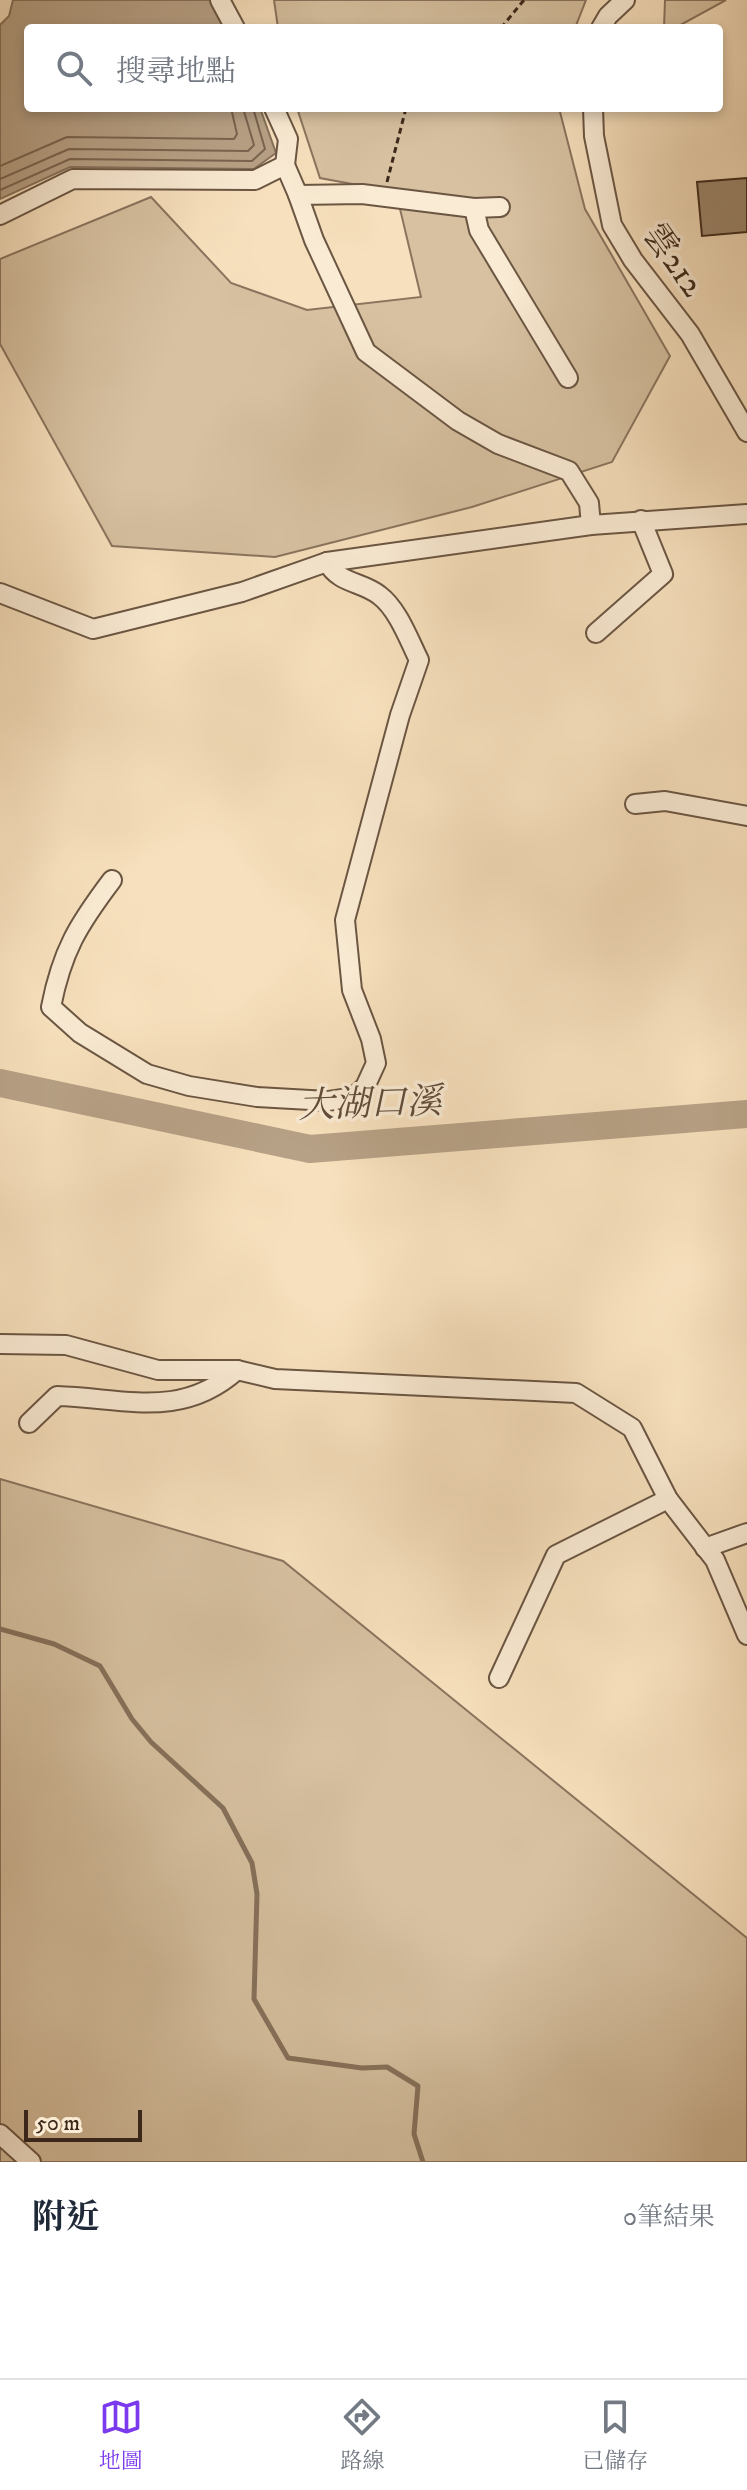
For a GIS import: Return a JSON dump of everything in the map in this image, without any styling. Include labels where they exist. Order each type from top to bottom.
[{"type":"street","points":[[220,0],[233,24]]},
{"type":"street","points":[[603,24],[625,0]]},
{"type":"street","points":[[276,112],[288,139],[285,165],[314,240],[366,352],[458,421],[498,444],[569,471],[589,503],[591,525]]},
{"type":"street","name":"雲212","points":[[593,112],[594,136],[612,225],[633,260],[690,334],[747,432]]},
{"type":"street","points":[[0,215],[73,179],[255,180],[285,165]]},
{"type":"street","points":[[298,195],[384,196],[474,208],[500,207]]},
{"type":"street","points":[[474,208],[479,230],[568,378]]},
{"type":"street","points":[[0,593],[93,629],[242,592],[327,562],[591,525],[747,514]]},
{"type":"street","points":[[596,633],[663,574],[641,520]]},
{"type":"street","points":[[112,880],[77,926],[57,976],[51,1007],[80,1033],[147,1074],[189,1086],[257,1097],[328,1101],[354,1097],[365,1087],[376,1063],[371,1039],[352,990],[345,920],[400,715],[419,660],[393,610],[380,595],[334,576],[327,562]]},
{"type":"street","points":[[635,804],[665,801],[747,816]]},
{"type":"street","points":[[0,1344],[66,1345],[158,1370],[237,1370],[275,1379],[576,1393],[632,1428],[668,1499],[715,1560],[745,1628]]},
{"type":"street","points":[[29,1423],[57,1396],[102,1397],[152,1405],[201,1395],[219,1386],[237,1370]]},
{"type":"street","points":[[499,1678],[556,1555],[668,1499]]},
{"type":"street","points":[[705,1548],[747,1533]]},
{"type":"street","points":[[0,2134],[31,2162]]},
{"type":"path","points":[[504,24],[524,0]]},
{"type":"path","points":[[384,196],[405,112]]},
{"type":"shaded area","points":[[274,0],[586,0],[577,24],[277,24]]},
{"type":"shaded area","points":[[665,0],[726,0],[682,24],[664,24]]},
{"type":"shaded area","points":[[298,112],[560,112],[585,209],[670,356],[612,462],[472,507],[275,557],[112,546],[0,344],[0,259],[151,197],[231,283],[307,310],[421,297],[396,192],[320,178]]},
{"type":"shaded area","points":[[0,1479],[283,1561],[747,1938],[747,2162],[0,2162]]},
{"type":"water","points":[[13,0],[211,0],[223,24],[24,24],[24,112],[261,112],[276,153],[254,169],[70,167],[0,199],[0,25],[9,16]]},
{"type":"building","points":[[747,178],[747,232],[702,236],[697,182]]},
{"type":"waterway","name":"大湖口溪","points":[[0,1083],[310,1149],[747,1114]]},
{"type":"waterway","points":[[0,1629],[54,1644],[100,1666],[132,1719],[151,1742],[223,1808],[252,1863],[257,1894],[254,1999],[288,2058],[362,2068],[387,2067],[418,2086],[414,2134],[423,2162]]}]
